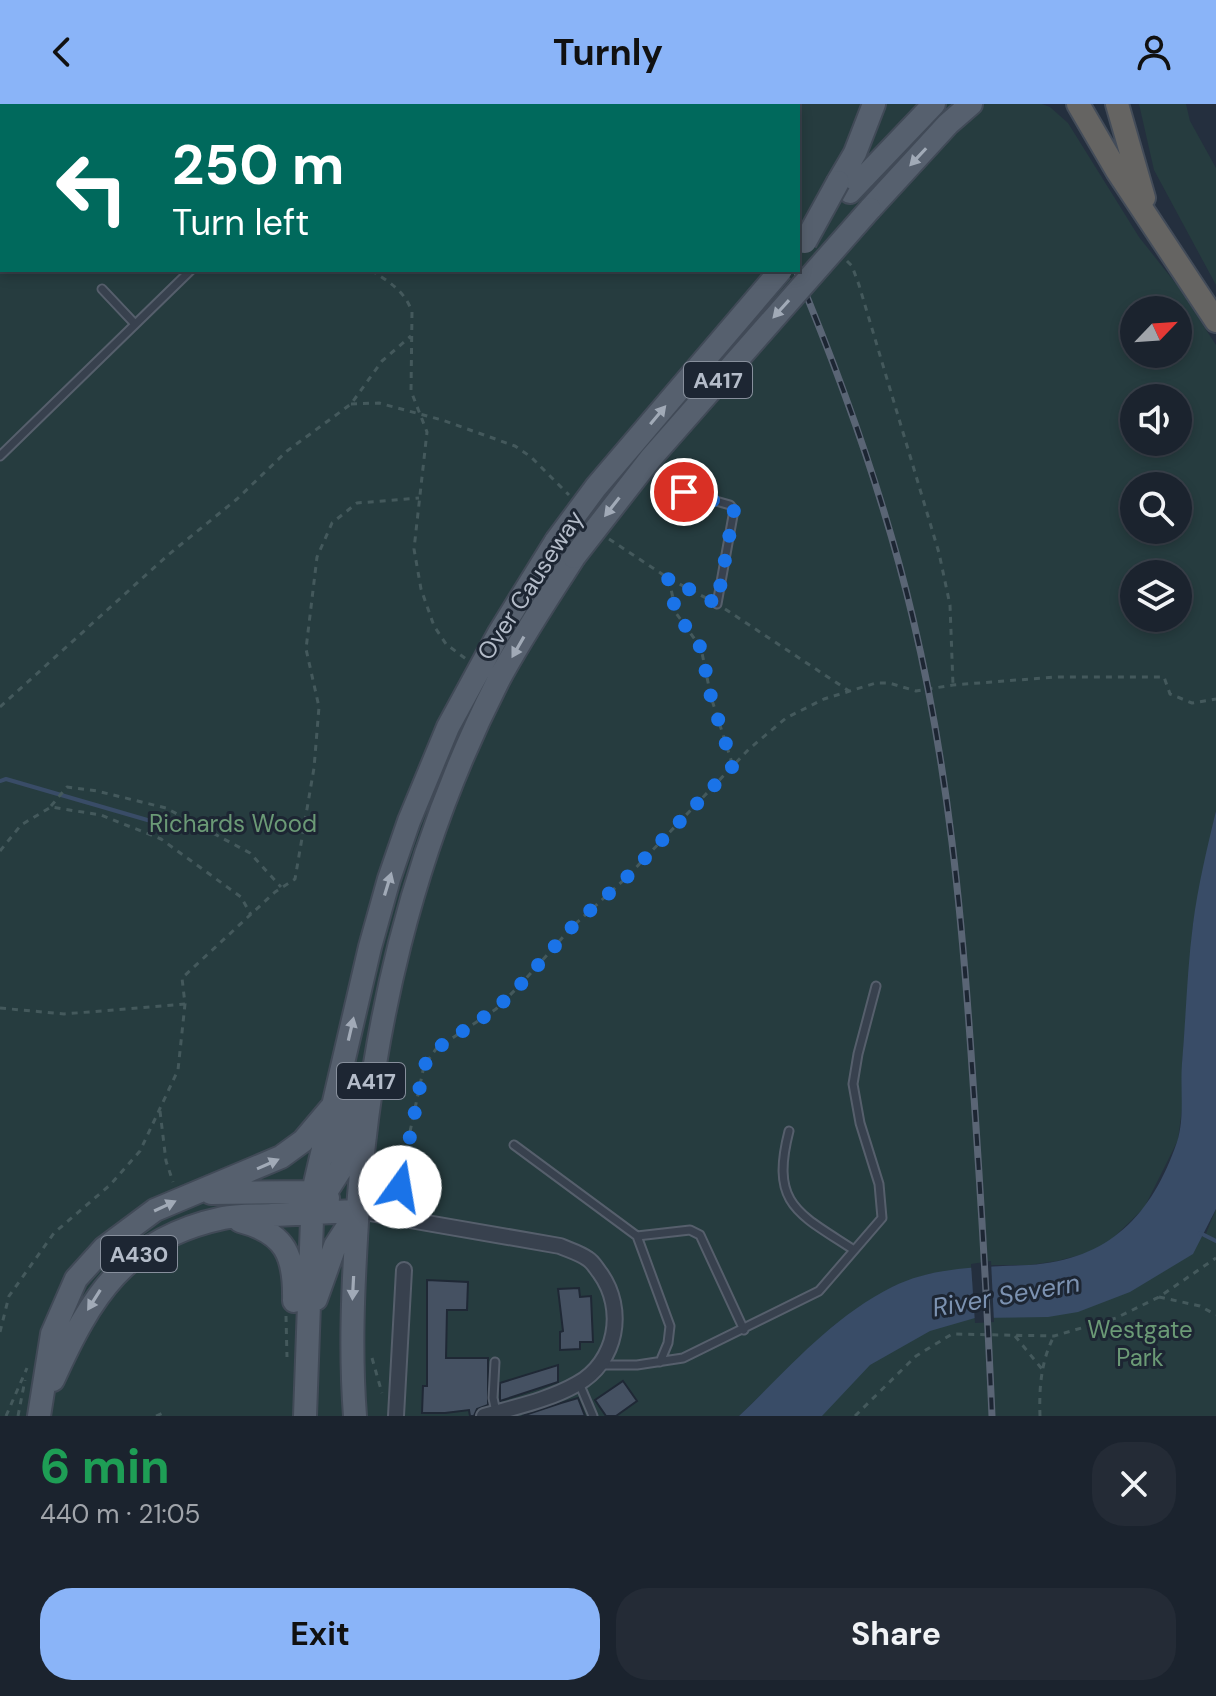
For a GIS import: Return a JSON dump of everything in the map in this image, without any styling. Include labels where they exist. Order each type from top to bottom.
[{"type":"highway","points":[[1078,104],[1117,171],[1216,321]]},
{"type":"highway","points":[[1117,104],[1150,218]]},
{"type":"main road","points":[[844,187],[874,104]]},
{"type":"main road","points":[[801,246],[844,187],[934,104]]},
{"type":"main road","name":"Over Causeway","points":[[358,1211],[367,1110],[396,953],[434,828],[461,760],[499,680],[574,557],[651,458],[870,209],[948,124],[971,104]]},
{"type":"main road","name":"Over Causeway","points":[[317,1201],[333,1105],[370,947],[409,821],[448,727],[479,668],[556,541],[596,487],[779,272]]},
{"type":"main road","points":[[479,668],[499,680]]},
{"type":"main road","name":"A417","points":[[306,1340],[317,1201],[341,1169],[374,1025],[386,998]]},
{"type":"main road","name":"A430","points":[[40,1410],[52,1334],[76,1279],[104,1248],[155,1210],[281,1157],[303,1141],[333,1105]]},
{"type":"main road","name":"A430","points":[[195,1193],[317,1201]]},
{"type":"main road","points":[[317,1201],[358,1211]]},
{"type":"main road","name":"A430","points":[[40,1410],[75,1331],[102,1288],[133,1258],[164,1239],[195,1226],[225,1217],[317,1201]]},
{"type":"main road","name":"A417","points":[[305,1416],[296,1365],[335,1246],[358,1211]]},
{"type":"main road","name":"A417","points":[[355,1416],[352,1328],[358,1211]]},
{"type":"main road","points":[[225,1217],[266,1230],[278,1238],[284,1247],[294,1276],[296,1365]]},
{"type":"street","points":[[358,1211],[391,1214],[560,1246],[590,1259],[607,1283],[615,1308],[613,1340],[601,1365],[579,1383],[490,1414]]},
{"type":"street","points":[[396,1416],[404,1270]]},
{"type":"lane","points":[[0,456],[189,272]]},
{"type":"lane","points":[[102,289],[135,324]]},
{"type":"lane","points":[[659,475],[684,492],[730,505],[734,510],[717,604]]},
{"type":"lane","points":[[601,1365],[637,1365],[683,1358],[819,1291],[882,1218],[879,1184],[860,1123],[853,1084],[876,986]]},
{"type":"lane","points":[[789,1131],[782,1157],[781,1177],[787,1195],[802,1214],[854,1250]]},
{"type":"lane","points":[[514,1145],[637,1236],[670,1326],[668,1343],[660,1362]]},
{"type":"lane","points":[[637,1236],[690,1230],[700,1235],[744,1330]]},
{"type":"lane","points":[[490,1414],[495,1362]]},
{"type":"lane","points":[[579,1383],[593,1416]]},
{"type":"path","points":[[841,256],[852,266],[859,285],[939,553],[950,605],[953,685]]},
{"type":"path","points":[[374,272],[399,289],[408,300],[413,325],[411,391],[427,432],[414,549],[421,589],[434,626],[446,644],[479,668]]},
{"type":"path","points":[[0,707],[168,555],[237,499],[287,451],[351,404],[382,361],[411,336]]},
{"type":"path","points":[[351,404],[379,403],[515,446],[549,474],[578,505]]},
{"type":"path","points":[[0,1332],[9,1296],[54,1233],[110,1185],[140,1151],[178,1070],[185,1004],[182,978],[281,887],[295,879],[314,768],[319,707],[306,649],[317,557],[332,523],[357,503],[419,498]]},
{"type":"path","points":[[607,537],[850,691]]},
{"type":"path","points":[[668,578],[676,613],[701,648],[711,697],[733,766]]},
{"type":"path","points":[[391,1214],[404,1172],[424,1066],[436,1049],[496,1009],[572,927],[626,878],[733,766],[786,718],[824,699],[876,683],[889,683],[916,691],[1056,677],[1164,677],[1170,694],[1192,703],[1216,699]]},
{"type":"path","points":[[0,851],[21,825],[51,807],[67,787],[166,808],[250,853],[281,887]]},
{"type":"path","points":[[51,807],[101,815],[161,839],[241,897],[251,915]]},
{"type":"path","points":[[0,1008],[64,1014],[185,1004]]},
{"type":"path","points":[[160,1108],[166,1161],[174,1183]]},
{"type":"path","points":[[855,1416],[916,1356],[943,1339],[961,1333],[1054,1336],[1116,1318],[1159,1297],[1216,1258]]},
{"type":"path","points":[[1159,1297],[1200,1306],[1216,1315]]},
{"type":"path","points":[[286,1313],[296,1365]]},
{"type":"path","points":[[1015,1336],[1042,1369]]},
{"type":"path","points":[[1040,1416],[1042,1369],[1054,1336]]},
{"type":"path","points":[[372,1358],[384,1401]]},
{"type":"path","points":[[6,1416],[27,1368]]},
{"type":"path","points":[[156,1416],[165,1412]]},
{"type":"green space","name":"Richards Wood","points":[[800,104],[1042,104],[1068,123],[1139,237],[1184,296],[1120,296],[1120,368],[1192,368],[1192,308],[1216,345],[1216,811],[1193,925],[1178,1140],[1144,1208],[1108,1243],[1057,1261],[929,1274],[894,1286],[833,1326],[739,1416],[0,1416],[0,272],[800,272]]},
{"type":"green space","points":[[1139,104],[1186,104],[1190,121],[1216,168],[1216,285],[1154,170]]},
{"type":"green space","name":"Westgate Park","points":[[1216,1209],[1216,1416],[788,1416],[873,1332],[1205,1236]]},
{"type":"water","name":"River Severn","points":[[1216,811],[1216,1209],[1193,1254],[1130,1292],[1078,1312],[1048,1317],[975,1318],[930,1331],[870,1365],[822,1416],[739,1416],[830,1329],[870,1299],[892,1287],[942,1271],[1029,1265],[1082,1254],[1124,1229],[1140,1212],[1167,1168],[1179,1132],[1191,941],[1200,881]]},
{"type":"pier","points":[[991,1261],[994,1322],[975,1323],[971,1264]]},
{"type":"building","points":[[427,1280],[468,1282],[467,1310],[447,1310],[446,1358],[488,1358],[488,1405],[477,1409],[474,1416],[470,1416],[469,1410],[422,1413],[423,1386],[427,1386]]},
{"type":"building","points":[[579,1288],[580,1297],[591,1296],[593,1342],[580,1342],[580,1349],[560,1350],[560,1332],[563,1331],[558,1289]]},
{"type":"building","points":[[558,1365],[558,1382],[500,1401],[500,1383]]},
{"type":"building","points":[[623,1381],[637,1401],[616,1416],[606,1416],[595,1400]]},
{"type":"building","points":[[578,1398],[585,1416],[522,1416],[561,1403]]},
{"type":"waterway","points":[[0,781],[6,779],[175,828]]},
{"type":"waterway","points":[[1200,1233],[1216,1241]]},
{"type":"railway","points":[[797,272],[846,398],[890,530],[913,619],[936,730],[952,842],[963,954],[981,1198],[992,1416]]},
{"type":"route","points":[[400,1187],[424,1066],[436,1049],[496,1009],[572,927],[626,878],[733,766],[711,697],[701,648],[676,613],[668,578],[717,604],[734,510],[730,505],[684,492]]}]
